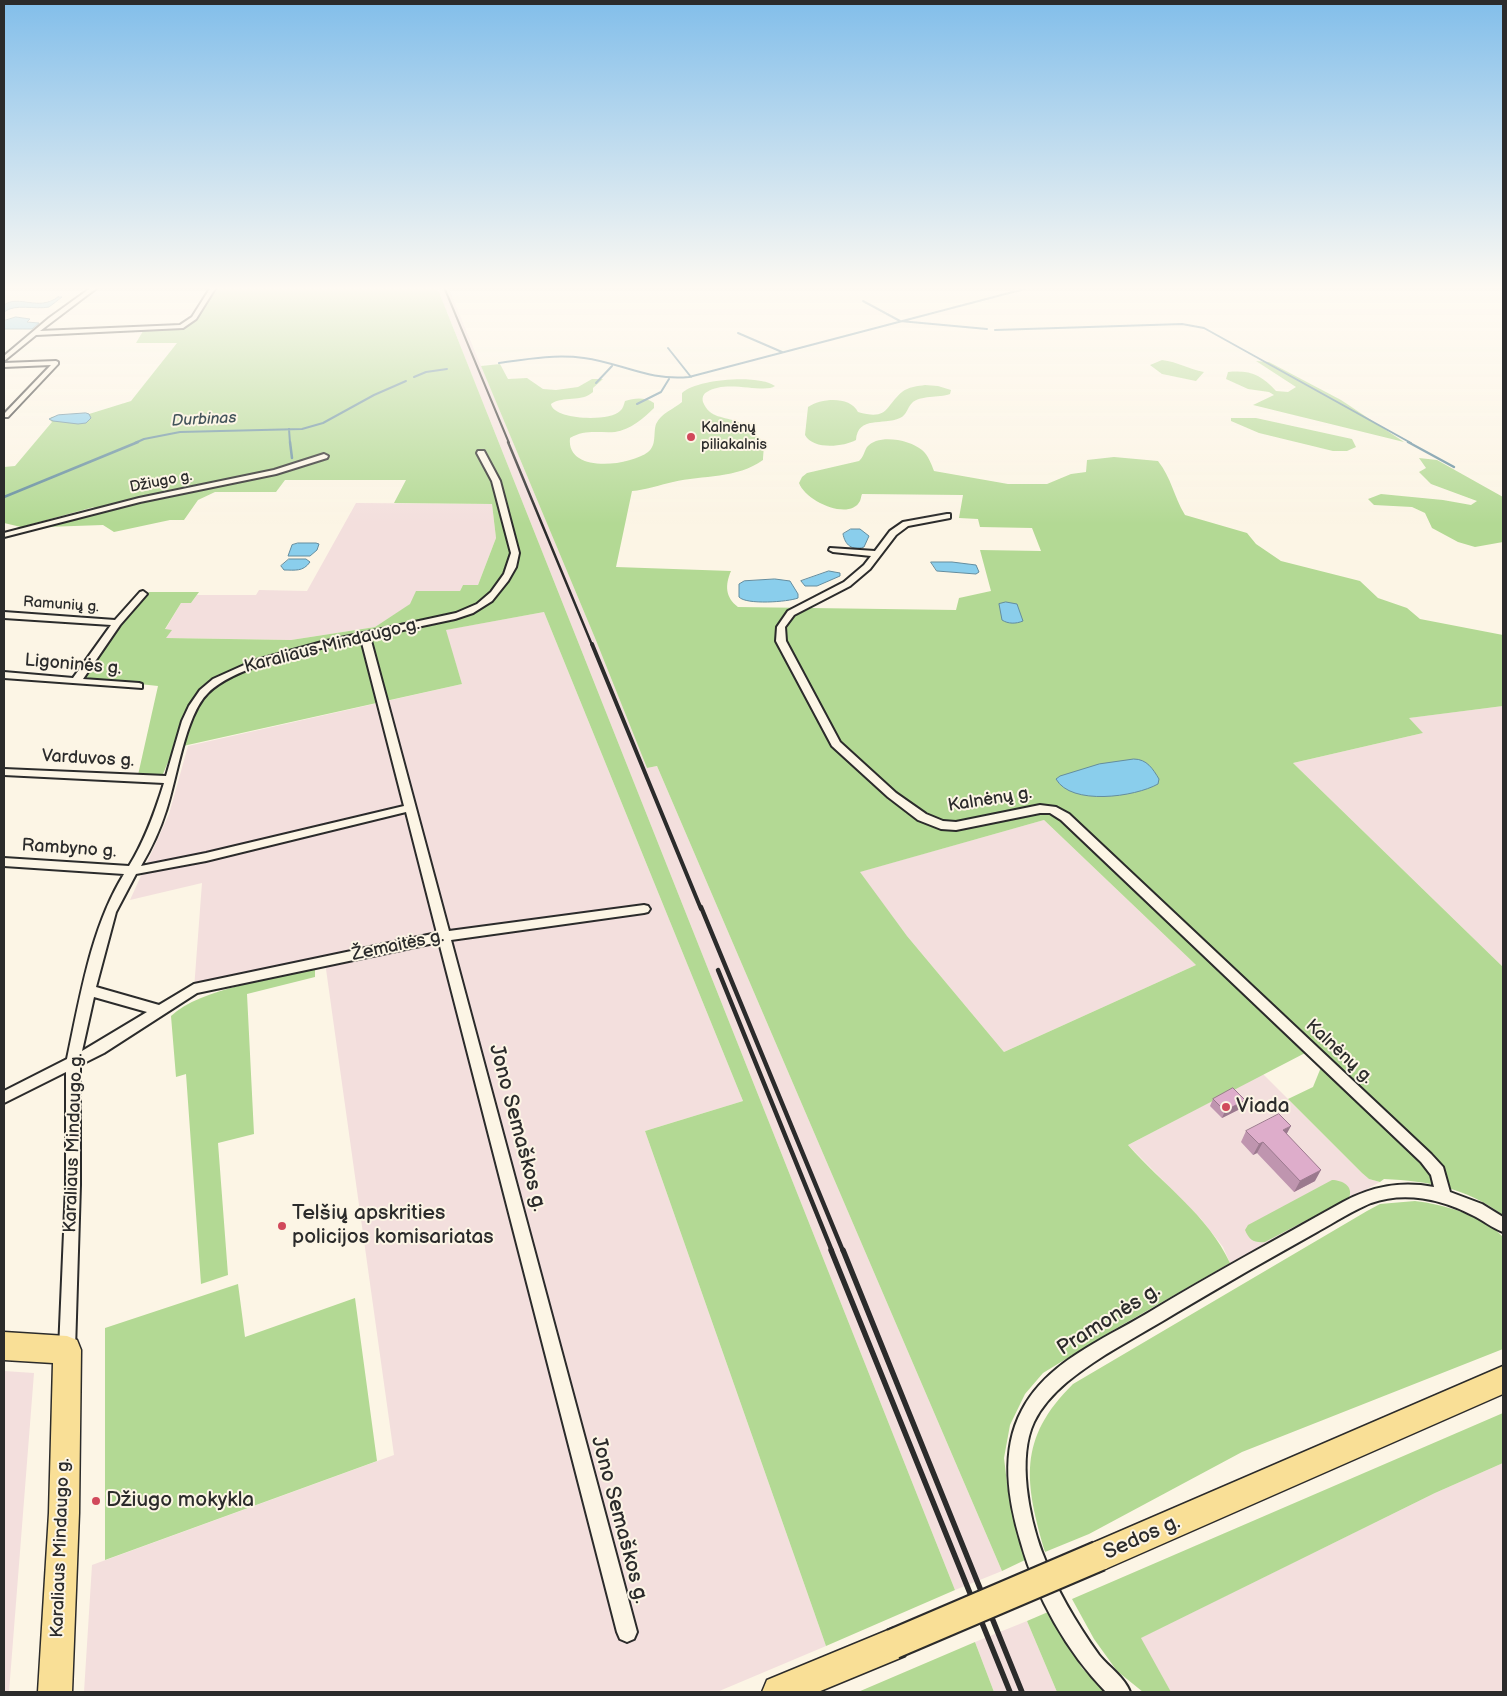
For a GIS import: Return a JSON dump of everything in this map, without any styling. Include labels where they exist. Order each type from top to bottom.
[{"type":"main road","points":[[4,1346],[67,1350]]},
{"type":"main road","name":"Karaliaus Mindaugo g.","points":[[55,1692],[64,1513],[67,1350]]},
{"type":"main road","name":"Sedos g.","points":[[779,1692],[1099,1556],[1503,1380]]},
{"type":"street","points":[[6,416],[54,366]]},
{"type":"street","name":"Karaliaus Mindaugo g.","points":[[67,1350],[73,1185],[73,1063],[98,952],[110,912],[123,884],[143,853],[170,780],[186,721],[194,706],[210,686],[230,673],[256,663],[365,635],[455,616],[472,610],[491,596],[510,570],[514,562],[515,553],[509,524],[496,481],[481,453]]},
{"type":"street","name":"Džiugo g.","points":[[4,535],[139,500],[276,472],[324,456]]},
{"type":"street","name":"Kalnėnų g.","points":[[946,516],[906,524],[893,533],[867,567],[847,584],[791,613],[781,627],[781,641],[784,649],[836,744],[892,795],[922,817],[941,825],[956,826],[1040,809],[1052,810],[1065,817],[1426,1158],[1438,1172],[1443,1196]]},
{"type":"street","points":[[833,550],[878,554]]},
{"type":"street","points":[[76,681],[117,623],[143,594]]},
{"type":"street","name":"Ramunių g.","points":[[4,615],[117,623]]},
{"type":"street","name":"Jono Semaškos g.","points":[[365,635],[627,1632]]},
{"type":"street","name":"Ligoninės g.","points":[[4,675],[139,686]]},
{"type":"street","name":"Varduvos g.","points":[[4,772],[170,780]]},
{"type":"street","name":"Rambyno g.","points":[[4,862],[132,871],[199,859],[410,808]]},
{"type":"street","name":"Žemaitės g.","points":[[4,1097],[73,1063],[194,989],[445,936],[644,909]]},
{"type":"street","points":[[90,990],[159,1010]]},
{"type":"street","name":"Pramonės g.","points":[[1120,1692],[1094,1664],[1070,1630],[1037,1561],[1024,1523],[1017,1484],[1016,1455],[1023,1426],[1034,1406],[1050,1386],[1105,1347],[1254,1258],[1370,1196],[1398,1190],[1443,1196],[1488,1215],[1503,1226]]},
{"type":"shaded area","points":[[468,366],[481,366],[595,638],[647,768],[657,766],[1002,1571],[955,1590]]},
{"type":"shaded area","points":[[356,503],[492,504],[496,538],[478,585],[463,585],[460,591],[417,591],[411,604],[375,627],[291,640],[165,638],[171,630],[165,630],[181,603],[191,603],[197,595],[256,595],[259,590],[307,591]]},
{"type":"shaded area","points":[[544,612],[743,1101],[645,1131],[826,1646],[717,1692],[84,1692],[92,1565],[394,1455],[325,962],[194,989],[202,883],[130,900],[169,814],[188,746],[462,684],[445,630]]},
{"type":"shaded area","points":[[1503,706],[1503,967],[1293,763],[1423,733],[1408,718]]},
{"type":"shaded area","points":[[1044,820],[1196,965],[1004,1052],[907,936],[859,872]]},
{"type":"shaded area","points":[[1263,1074],[1362,1173],[1369,1179],[1380,1182],[1230,1263],[1223,1247],[1201,1219],[1128,1145]]},
{"type":"shaded area","points":[[4,1371],[34,1373],[9,1692],[4,1692]]},
{"type":"shaded area","points":[[1503,1463],[1503,1692],[1171,1692],[1140,1638],[1435,1493]]},
{"type":"shaded area","points":[[1027,1621],[1057,1692],[994,1692],[975,1642]]},
{"type":"green space","points":[[159,366],[468,366],[955,1590],[826,1646],[645,1131],[743,1101],[544,612],[446,630],[462,684],[174,748],[163,774],[138,775],[158,686],[85,678],[117,629],[149,592],[199,592],[191,603],[181,603],[165,629],[172,630],[166,638],[291,640],[375,627],[410,604],[416,591],[460,591],[463,585],[478,585],[496,538],[492,504],[394,503],[406,480],[285,480],[276,492],[215,492],[198,500],[184,520],[170,520],[114,532],[103,525],[45,527],[88,516],[94,507],[21,527],[4,523],[4,467],[15,466],[52,422],[50,420],[51,417],[89,414],[131,401]]},
{"type":"green space","points":[[481,366],[501,366],[508,379],[527,378],[543,389],[556,390],[578,387],[592,379],[603,379],[593,388],[593,392],[588,395],[556,401],[551,404],[554,409],[571,416],[594,418],[614,415],[621,410],[625,401],[632,399],[644,399],[654,403],[654,408],[650,412],[626,429],[615,432],[586,432],[570,438],[571,450],[578,457],[588,462],[601,464],[628,461],[648,452],[653,446],[658,420],[682,402],[682,393],[689,388],[713,381],[742,379],[767,382],[775,386],[770,388],[734,386],[715,388],[705,394],[703,402],[709,411],[740,423],[748,431],[761,439],[763,443],[763,460],[753,466],[720,476],[684,480],[632,491],[616,567],[731,571],[727,590],[728,595],[738,607],[956,610],[959,598],[991,591],[980,550],[1041,551],[1032,528],[980,527],[978,519],[959,518],[963,495],[862,494],[860,501],[855,507],[838,509],[828,507],[810,497],[799,483],[807,473],[859,461],[867,447],[872,443],[879,440],[894,439],[910,443],[922,450],[934,471],[1008,484],[1047,484],[1071,474],[1086,472],[1087,460],[1114,457],[1158,461],[1185,515],[1247,533],[1256,544],[1281,561],[1360,581],[1378,598],[1407,608],[1420,619],[1503,635],[1503,706],[1409,718],[1423,733],[1293,763],[1503,967],[1503,1215],[1475,1198],[1432,1184],[1384,1179],[1380,1182],[1369,1179],[1288,1099],[1313,1087],[1326,1055],[1285,1015],[1274,1020],[1307,1052],[1128,1145],[1210,1230],[1230,1263],[1043,1373],[1025,1394],[1010,1425],[1004,1458],[1008,1491],[1025,1560],[1002,1571],[657,766],[647,768],[595,638]],"holes":[[[1044,820],[1196,965],[1004,1052],[907,936],[860,872]]]},
{"type":"green space","points":[[1152,366],[1185,366],[1204,372],[1196,381],[1162,374]]},
{"type":"green space","points":[[1264,366],[1277,366],[1341,400],[1404,442],[1253,405],[1274,395],[1269,392],[1248,389],[1226,379],[1228,372],[1243,372],[1260,377],[1276,391],[1288,392],[1296,387]]},
{"type":"green space","points":[[925,385],[951,390],[950,394],[915,400],[900,418],[866,424],[861,427],[856,440],[844,444],[821,445],[809,440],[805,435],[808,407],[814,404],[828,400],[842,401],[849,403],[858,412],[876,415],[885,411],[904,390]]},
{"type":"green space","points":[[1231,418],[1256,418],[1352,439],[1356,447],[1347,451],[1333,451],[1259,433],[1231,421]]},
{"type":"green space","points":[[1419,458],[1437,460],[1503,497],[1503,542],[1475,547],[1458,542],[1432,528],[1425,513],[1412,507],[1374,505],[1368,499],[1381,494],[1443,500],[1471,505],[1477,501],[1431,484],[1419,472],[1426,468]]},
{"type":"green space","points":[[315,969],[315,977],[247,994],[254,1134],[218,1143],[228,1275],[201,1284],[186,1074],[176,1077],[171,1016],[184,1006],[219,991]]},
{"type":"green space","points":[[1332,1180],[1346,1184],[1350,1190],[1349,1198],[1265,1242],[1252,1240],[1248,1236],[1245,1230],[1248,1225]]},
{"type":"green space","points":[[1415,1201],[1462,1212],[1485,1223],[1503,1237],[1503,1349],[1242,1452],[1089,1534],[1045,1552],[1033,1504],[1030,1463],[1034,1443],[1042,1424],[1055,1404],[1073,1384],[1380,1204]]},
{"type":"green space","points":[[238,1284],[245,1337],[355,1298],[377,1461],[105,1560],[105,1328]]},
{"type":"green space","points":[[1503,1413],[1503,1463],[1435,1493],[1141,1638],[1171,1692],[1143,1692],[1117,1671],[1094,1639],[1072,1599]]},
{"type":"green space","points":[[1048,1612],[1082,1668],[1105,1692],[1057,1692],[1027,1621]]},
{"type":"green space","points":[[975,1642],[994,1692],[858,1692]]},
{"type":"water","points":[[86,413],[91,418],[86,423],[78,424],[49,419],[58,415]]},
{"type":"water","points":[[851,529],[860,529],[869,536],[864,547],[853,548],[847,544],[843,534]]},
{"type":"water","points":[[298,543],[319,544],[317,550],[310,556],[288,556],[292,545]]},
{"type":"water","points":[[289,559],[306,559],[310,562],[302,569],[284,570],[281,566]]},
{"type":"water","points":[[931,562],[976,565],[979,572],[976,574],[937,571]]},
{"type":"water","points":[[829,571],[840,573],[840,576],[817,586],[805,586],[801,581]]},
{"type":"water","points":[[775,579],[790,581],[798,594],[798,598],[777,602],[758,602],[743,600],[739,597],[739,584],[744,581]]},
{"type":"water","points":[[1006,602],[1017,604],[1023,621],[1012,623],[1002,620],[999,604]]},
{"type":"water","points":[[1139,759],[1149,765],[1159,779],[1158,784],[1148,789],[1120,795],[1089,796],[1064,788],[1056,779],[1060,776],[1099,764]]},
{"type":"building","points":[[1233,1088],[1245,1100],[1225,1111],[1213,1099]]},
{"type":"building","points":[[1279,1114],[1291,1126],[1283,1130],[1321,1170],[1300,1181],[1263,1142],[1259,1144],[1246,1131]]},
{"type":"waterway","points":[[596,383],[612,366]]},
{"type":"waterway","name":"Durbinas","points":[[620,366],[648,374],[674,378],[691,377]]},
{"type":"waterway","points":[[682,366],[691,377]]},
{"type":"waterway","name":"Durbinas","points":[[691,377],[730,366]]},
{"type":"waterway","points":[[1273,366],[1411,443]]},
{"type":"waterway","name":"Durbinas","points":[[414,377],[426,372],[447,369]]},
{"type":"waterway","points":[[637,404],[661,392],[669,379]]},
{"type":"waterway","name":"Durbinas","points":[[289,429],[302,429],[323,423],[374,395],[406,381]]},
{"type":"waterway","name":"Durbinas","points":[[135,443],[144,439],[180,432],[289,429]]},
{"type":"waterway","points":[[289,429],[290,443]]},
{"type":"waterway","name":"Durbinas","points":[[4,497],[138,442]]},
{"type":"waterway","points":[[290,442],[292,458]]},
{"type":"waterway","points":[[1408,442],[1454,467]]},
{"type":"railway","points":[[477,366],[509,443]]},
{"type":"railway","points":[[508,442],[592,645]]},
{"type":"railway","points":[[592,644],[701,909]]},
{"type":"railway","points":[[701,907],[843,1251]]},
{"type":"railway","points":[[718,970],[832,1251]]},
{"type":"railway","points":[[831,1250],[1010,1692]]},
{"type":"railway","points":[[843,1250],[1022,1692]]},
{"type":"place","name":"Kalnėnų piliakalnis","points":[[691,437]]},
{"type":"place","name":"Viada","points":[[1226,1107]]},
{"type":"place","name":"Telšių apskrities policijos komisariatas","points":[[282,1226]]},
{"type":"place","name":"Džiugo mokykla","points":[[96,1501]]}]
